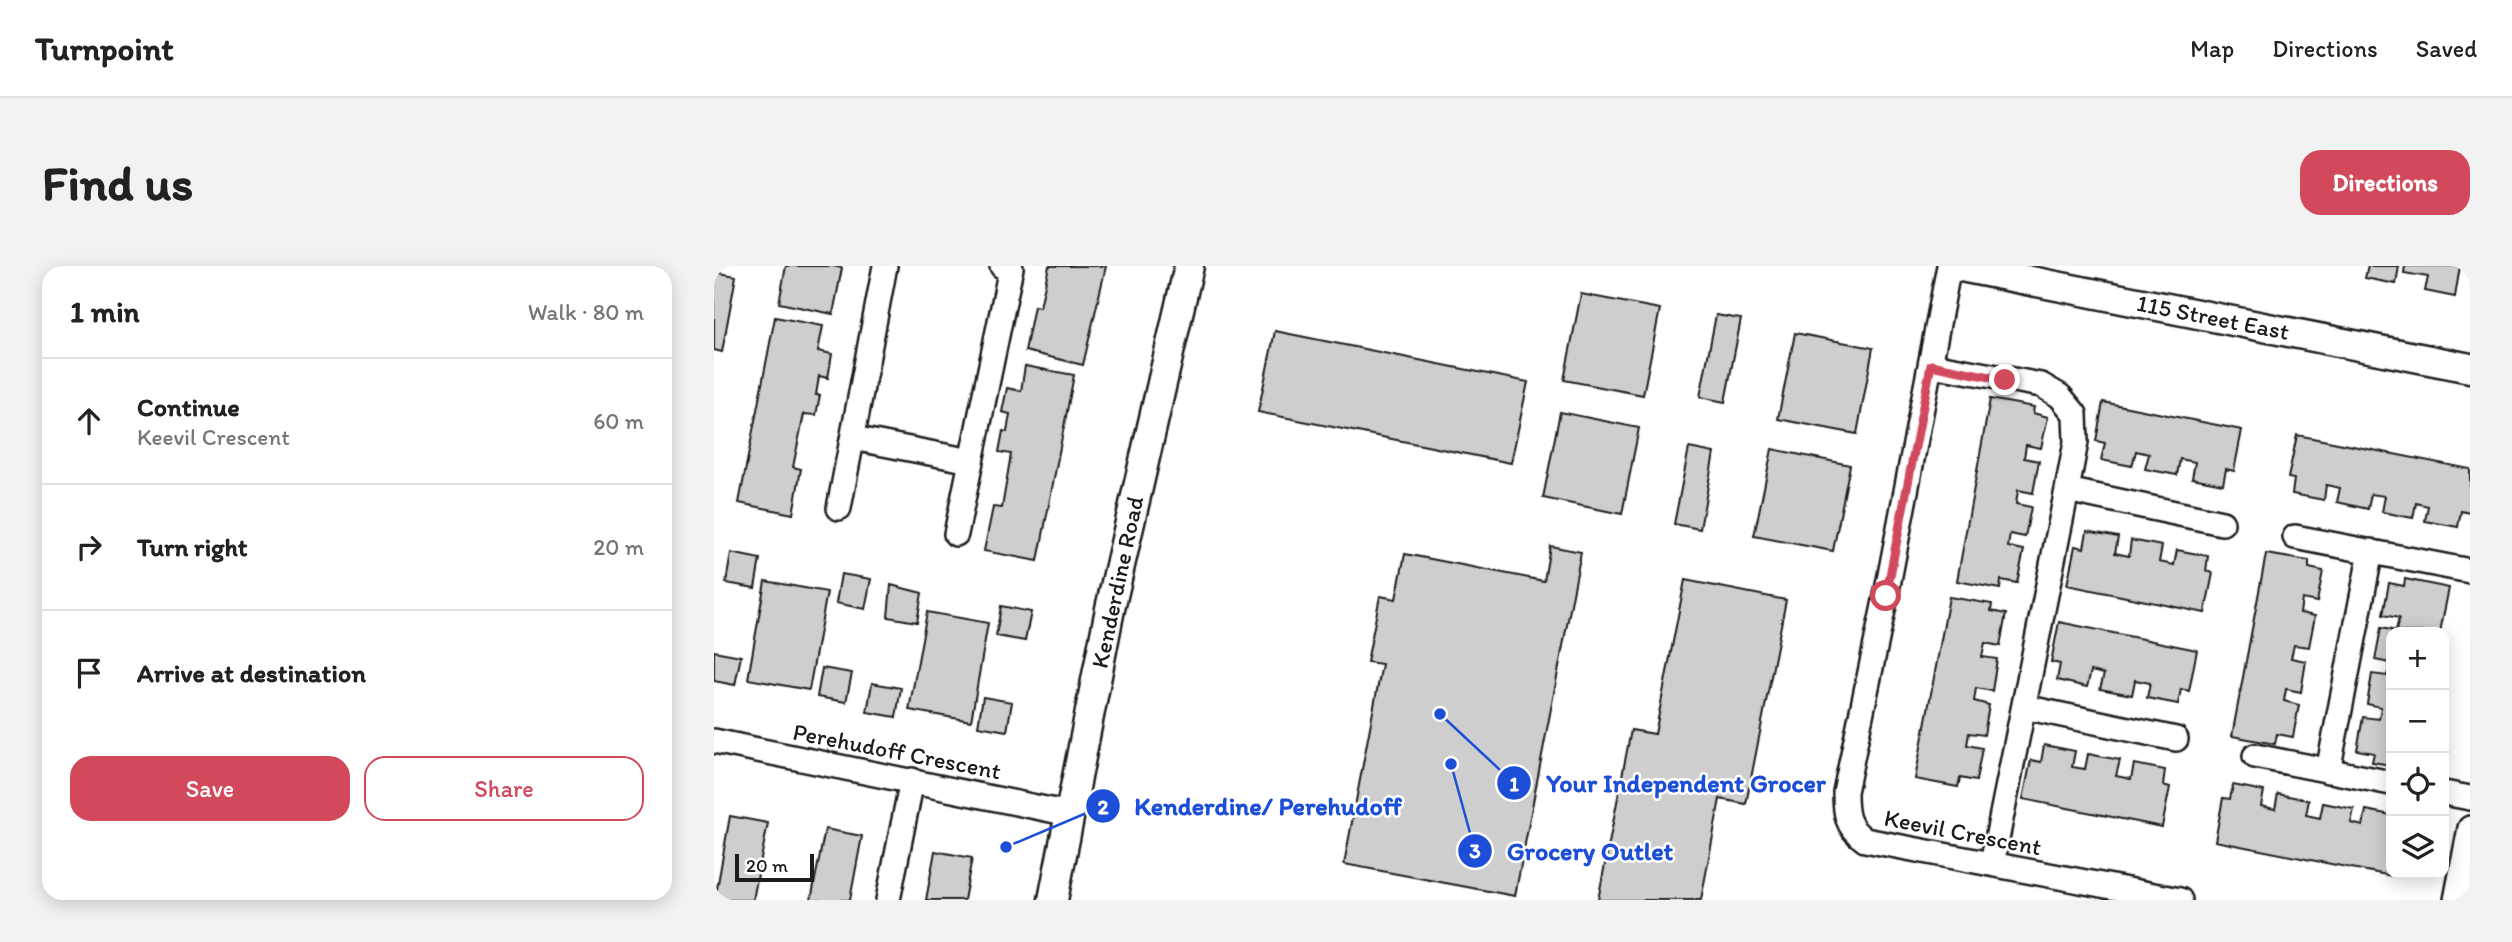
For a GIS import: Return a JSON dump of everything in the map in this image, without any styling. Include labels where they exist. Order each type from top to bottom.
[{"type":"street","points":[[839,508],[885,266]]},
{"type":"street","points":[[956,534],[1011,268],[1002,266]]},
{"type":"street","name":"Kenderdine Road","points":[[1054,900],[1110,609],[1189,266]]},
{"type":"street","name":"Keevil Crescent","points":[[1950,266],[1845,792],[1844,813],[1852,831],[1865,840],[2180,900]]},
{"type":"street","name":"115 Street East","points":[[1956,266],[2470,368]]},
{"type":"street","points":[[1931,365],[2041,385],[2060,396],[2075,414],[2076,442],[1992,864]]},
{"type":"street","points":[[853,438],[971,461]]},
{"type":"street","points":[[2067,490],[2222,523]]},
{"type":"street","points":[[2295,537],[2470,570]]},
{"type":"street","points":[[2329,771],[2371,551]]},
{"type":"street","points":[[2024,707],[2176,739]]},
{"type":"street","name":"Perehudoff Crescent","points":[[714,741],[1070,814]]},
{"type":"street","points":[[2255,756],[2386,782]]},
{"type":"street","points":[[888,900],[912,780]]},
{"type":"street","points":[[2449,794],[2470,798]]},
{"type":"street","points":[[2456,900],[2470,828]]},
{"type":"building","points":[[786,266],[842,268],[833,314],[779,303]]},
{"type":"building","points":[[1049,266],[1106,266],[1083,365],[1025,351],[1034,306],[1040,307]]},
{"type":"building","points":[[2368,266],[2399,266],[2396,284],[2365,278]]},
{"type":"building","points":[[2405,266],[2460,266],[2455,297],[2425,291],[2428,277],[2404,273]]},
{"type":"building","points":[[714,272],[736,276],[722,352],[714,350]]},
{"type":"building","points":[[1581,294],[1660,309],[1643,395],[1564,380]]},
{"type":"building","points":[[1716,315],[1741,319],[1725,402],[1700,397]]},
{"type":"building","points":[[775,317],[823,326],[818,351],[832,354],[828,378],[819,376],[816,395],[820,395],[816,415],[804,414],[793,467],[801,469],[793,514],[739,503]]},
{"type":"building","points":[[1275,331],[1528,382],[1511,463],[1258,412]]},
{"type":"building","points":[[1795,333],[1873,348],[1857,434],[1778,419]]},
{"type":"building","points":[[1025,366],[1074,375],[1038,561],[984,551],[993,507],[1002,508],[1011,454],[999,452],[1003,431],[1007,432],[1010,414],[1002,412],[1007,388],[1021,391]]},
{"type":"building","points":[[1990,399],[2034,407],[2033,413],[2048,417],[2041,448],[2026,445],[2024,458],[2039,461],[2033,493],[2018,490],[2016,504],[2031,507],[2025,537],[2010,534],[2008,547],[2024,550],[2017,583],[2001,580],[2000,589],[1957,581]]},
{"type":"building","points":[[2103,402],[2242,430],[2234,471],[2226,469],[2223,484],[2192,478],[2195,462],[2180,459],[2177,475],[2145,469],[2149,454],[2136,451],[2132,466],[2101,460],[2105,443],[2096,441]]},
{"type":"building","points":[[1560,412],[1639,428],[1622,514],[1543,498]]},
{"type":"building","points":[[2297,435],[2470,469],[2470,513],[2461,511],[2458,527],[2425,521],[2428,506],[2416,503],[2413,518],[2382,512],[2385,496],[2371,494],[2368,509],[2337,502],[2340,488],[2326,485],[2324,500],[2292,494],[2294,479],[2288,478]]},
{"type":"building","points":[[1689,448],[1714,453],[1700,529],[1674,524]]},
{"type":"building","points":[[1772,449],[1850,465],[1833,551],[1754,536]]},
{"type":"building","points":[[2087,531],[2118,537],[2115,553],[2129,556],[2131,540],[2162,546],[2159,562],[2174,565],[2177,550],[2208,556],[2206,571],[2213,573],[2205,613],[2067,585],[2075,546],[2084,548]]},
{"type":"building","points":[[1550,546],[1581,552],[1515,896],[1344,864],[1382,664],[1367,662],[1380,596],[1396,599],[1405,554],[1544,581]]},
{"type":"building","points":[[731,553],[760,559],[755,588],[726,583]]},
{"type":"building","points":[[2266,554],[2309,561],[2309,568],[2323,571],[2317,602],[2302,599],[2300,613],[2315,616],[2309,647],[2294,645],[2291,658],[2306,661],[2301,692],[2286,689],[2284,701],[2299,705],[2293,737],[2277,734],[2275,744],[2232,736]]},
{"type":"building","points":[[841,574],[871,579],[865,609],[836,603]]},
{"type":"building","points":[[2405,579],[2449,588],[2441,627],[2397,627],[2399,618],[2383,615],[2389,583],[2404,586]]},
{"type":"building","points":[[1685,580],[1786,600],[1746,804],[1720,799],[1701,900],[1598,900],[1631,730],[1655,734]]},
{"type":"building","points":[[765,581],[827,592],[809,690],[748,679]]},
{"type":"building","points":[[891,585],[922,593],[917,622],[888,617]]},
{"type":"building","points":[[1949,597],[1992,604],[1991,611],[2006,614],[2000,646],[1985,643],[1982,657],[1997,659],[1992,691],[1976,688],[1974,701],[1989,705],[1984,735],[1969,733],[1967,745],[1982,748],[1976,781],[1960,778],[1958,787],[1915,779]]},
{"type":"building","points":[[1001,606],[1031,612],[1025,641],[996,636]]},
{"type":"building","points":[[927,612],[988,623],[971,721],[909,710]]},
{"type":"building","points":[[2059,622],[2197,650],[2189,691],[2181,689],[2178,704],[2147,698],[2150,683],[2135,680],[2132,695],[2100,689],[2104,674],[2091,671],[2087,687],[2057,680],[2060,664],[2051,662]]},
{"type":"building","points":[[2381,628],[2386,629],[2386,662],[2375,660]]},
{"type":"building","points":[[714,651],[741,656],[735,685],[714,681]]},
{"type":"building","points":[[822,668],[852,673],[846,702],[817,697]]},
{"type":"building","points":[[2372,674],[2386,676],[2386,764],[2372,762],[2374,753],[2357,750],[2363,717],[2379,719],[2381,707],[2367,704]]},
{"type":"building","points":[[872,683],[901,688],[896,717],[867,712]]},
{"type":"building","points":[[983,697],[1012,702],[1007,731],[978,726]]},
{"type":"building","points":[[2044,745],[2075,751],[2072,767],[2085,769],[2088,754],[2120,760],[2116,776],[2131,779],[2134,764],[2165,770],[2163,785],[2170,787],[2162,827],[2023,799],[2031,760],[2041,762]]},
{"type":"building","points":[[2233,785],[2264,791],[2261,806],[2275,809],[2278,794],[2309,800],[2306,815],[2320,818],[2323,803],[2354,809],[2351,823],[2363,826],[2366,810],[2386,814],[2386,875],[2215,841],[2223,798],[2230,799]]},
{"type":"building","points":[[730,816],[768,823],[753,900],[715,900]]},
{"type":"building","points":[[825,829],[862,836],[850,900],[811,900]]},
{"type":"building","points":[[935,851],[972,858],[964,900],[926,900]]},
{"type":"place","name":"Your Independent Grocer","points":[[1440,714]]},
{"type":"place","name":"Grocery Outlet","points":[[1451,764]]},
{"type":"place","name":"Kenderdine/ Perehudoff","points":[[1006,847]]},
{"type":"route","points":[[1886,596],[1931,365],[2005,380]]}]
